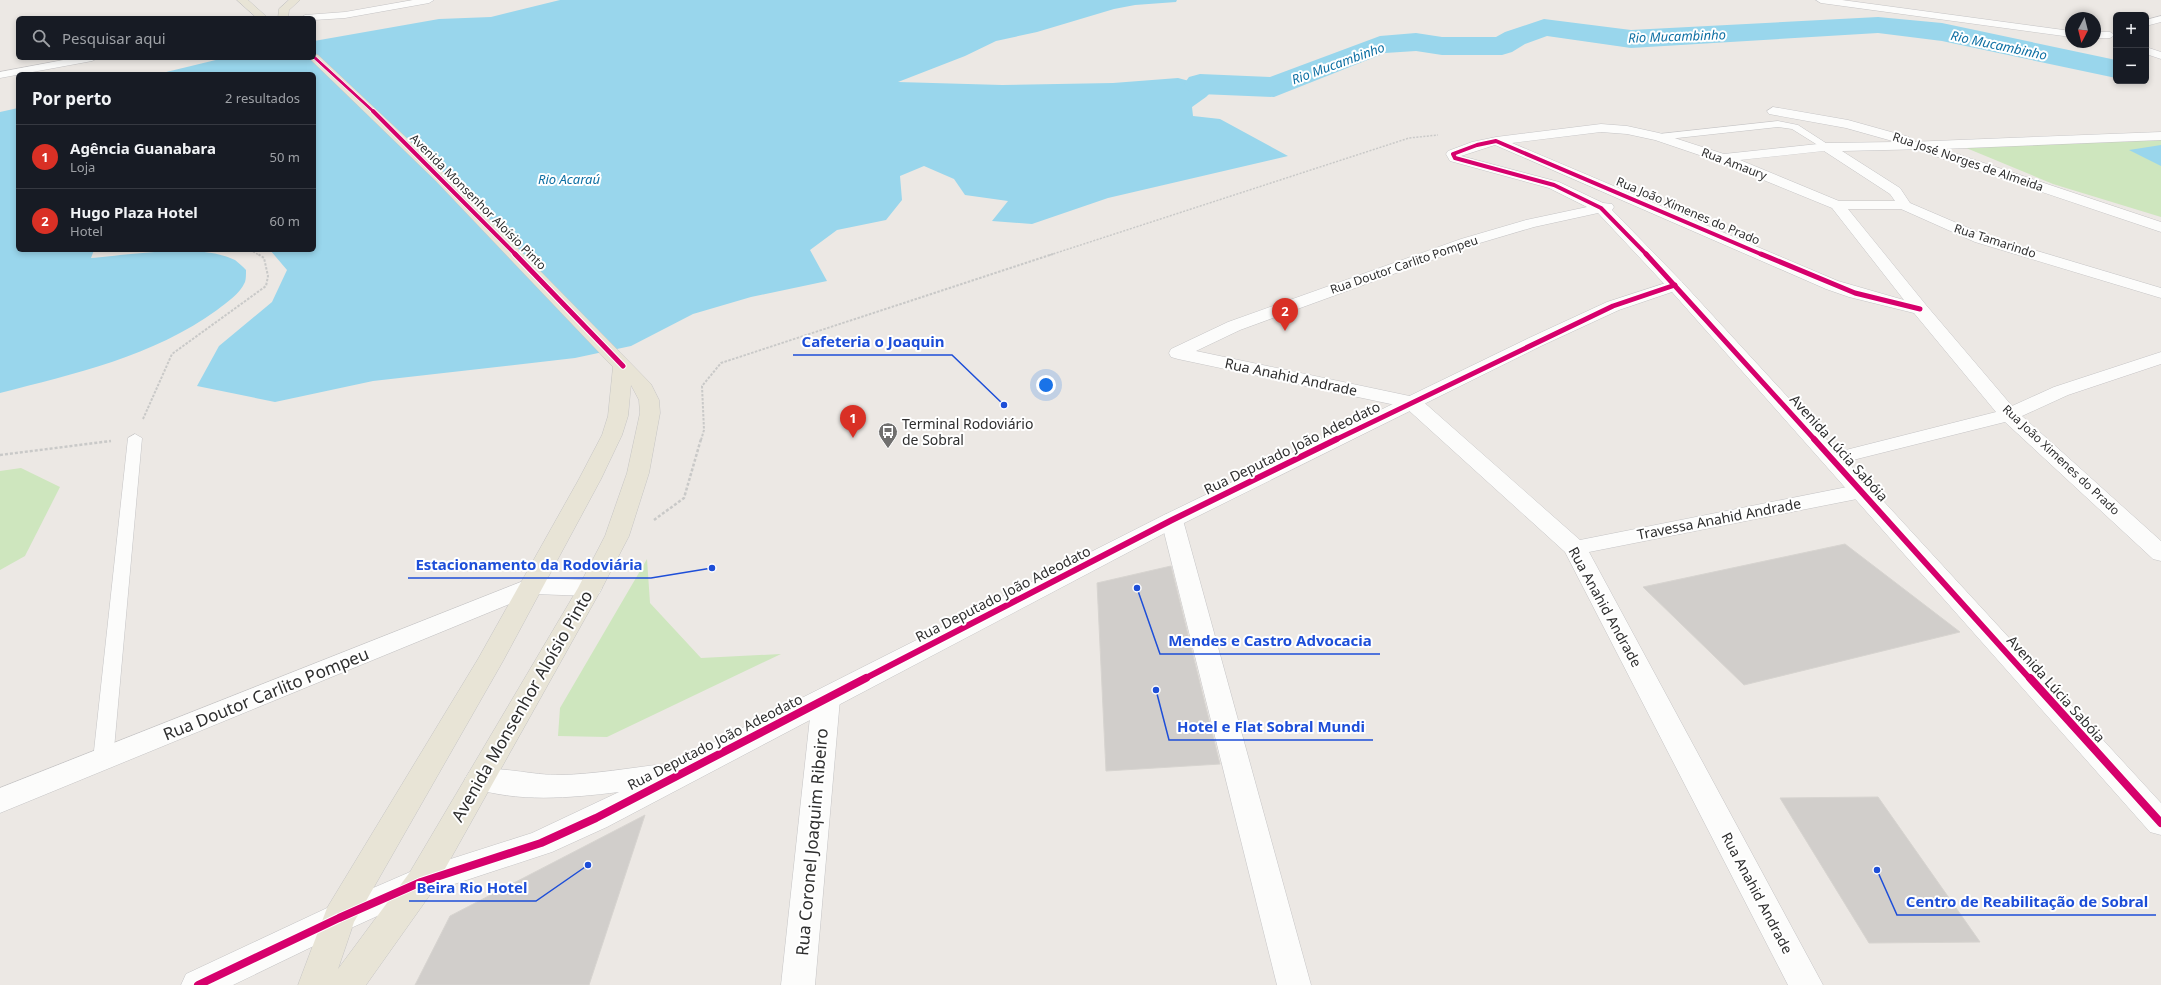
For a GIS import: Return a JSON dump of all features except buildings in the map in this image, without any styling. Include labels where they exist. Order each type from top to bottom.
[{"type":"main road","points":[[242,0],[261,16]]},
{"type":"main road","points":[[282,16],[284,9],[292,2]]},
{"type":"main road","name":"Avenida Monsenhor Aloísio Pinto","points":[[316,59],[367,105],[586,326],[644,388],[649,400],[650,413],[638,473],[619,530],[590,588],[421,882],[346,985]]},
{"type":"main road","points":[[315,985],[339,918],[415,790],[531,586],[590,479],[612,435],[618,416],[623,366]]},
{"type":"street","points":[[316,16],[345,15],[429,0]]},
{"type":"street","points":[[1821,0],[2065,33]]},
{"type":"street","points":[[292,2],[299,16]]},
{"type":"street","points":[[2101,35],[2113,35]]},
{"type":"street","points":[[2149,51],[2161,56]]},
{"type":"street","points":[[16,72],[81,60]]},
{"type":"street","points":[[0,75],[16,72]]},
{"type":"street","name":"Rua José Norges de Almeida","points":[[1772,111],[1848,124],[1920,146],[2161,227]]},
{"type":"street","name":"Rua Amaury","points":[[1496,141],[1601,128],[1627,130],[1659,137],[1722,158],[1837,205],[1920,309]]},
{"type":"street","points":[[1722,158],[1827,147],[1920,146],[2161,136]]},
{"type":"street","name":"Avenida Lúcia Sabóia","points":[[1496,141],[1453,154],[1455,158],[1554,185],[1601,208],[1675,285],[2161,823]]},
{"type":"street","name":"Rua João Ximenes do Prado","points":[[1496,141],[1832,284],[1855,293],[1920,309],[2010,415],[2161,554]]},
{"type":"street","points":[[1827,147],[1895,191],[1904,201],[1903,205],[1837,205]]},
{"type":"street","name":"Rua Doutor Carlito Pompeu","points":[[1178,353],[1234,326],[1467,242],[1531,223],[1637,201]]},
{"type":"street","name":"Rua Tamarindo","points":[[1903,205],[1982,239],[2161,293]]},
{"type":"street","name":"Rua Deputado João Adeodato","points":[[198,985],[339,918],[421,882],[541,842],[596,818],[678,774],[1172,520],[1535,342],[1614,306],[1675,285]]},
{"type":"street","name":"Rua Anahid Andrade","points":[[1178,353],[1412,402],[1575,548],[1806,985]]},
{"type":"street","points":[[1832,459],[2010,415],[2061,391],[2161,358]]},
{"type":"street","name":"Travessa Anahid Andrade","points":[[1575,548],[1862,491]]},
{"type":"street","points":[[1172,520],[1294,985]]},
{"type":"street","points":[[531,586],[590,588]]},
{"type":"street","name":"Rua Doutor Carlito Pompeu","points":[[0,801],[531,586]]},
{"type":"street","name":"Rua Coronel Joaquim Ribeiro","points":[[798,985],[826,699]]},
{"type":"street","points":[[480,779],[531,786],[561,787],[678,774]]},
{"type":"lane","points":[[1659,137],[1778,124],[1795,127],[1827,147]]},
{"type":"lane","points":[[103,760],[135,438]]},
{"type":"path","points":[[619,530],[649,523],[684,498],[704,430],[702,386],[721,363],[1409,138],[1440,135]]},
{"type":"path","points":[[0,455],[135,438],[172,354],[266,286],[268,276],[264,258],[254,252]]},
{"type":"green space","points":[[2161,136],[2161,217],[2053,184],[1959,145]]},
{"type":"green space","points":[[21,468],[60,487],[25,556],[0,570],[0,471]]},
{"type":"green space","points":[[647,559],[650,603],[701,658],[781,654],[607,737],[558,736],[560,708]]},
{"type":"water","name":"Rio Acaraú","points":[[560,0],[1177,0],[1176,2],[1135,5],[1114,9],[1037,32],[996,41],[965,56],[898,82],[1002,85],[1113,83],[1178,78],[1215,88],[1206,97],[1192,107],[1193,116],[1220,119],[1288,156],[1108,198],[1032,224],[992,221],[1008,201],[965,195],[954,179],[924,166],[900,176],[902,200],[886,220],[837,230],[810,250],[827,281],[751,297],[693,314],[631,346],[575,358],[373,381],[275,402],[197,386],[219,346],[272,302],[287,270],[272,252],[316,252],[316,72],[166,72],[216,60],[316,60],[316,41],[439,19],[491,17]]},
{"type":"water","points":[[16,108],[16,252],[93,252],[91,258],[144,253],[204,252],[221,255],[235,260],[246,270],[246,278],[243,286],[233,298],[217,310],[193,326],[167,340],[113,362],[85,371],[0,393],[0,112]]},
{"type":"water","points":[[2161,145],[2161,166],[2129,150]]},
{"type":"waterway","name":"Rio Mucambinho","points":[[1200,84],[1274,87],[1380,45],[1416,42],[1442,46],[1502,46],[1515,38],[1544,27],[1631,39],[1782,29],[1878,25],[1942,32],[2113,68]]},
{"type":"cycle path","points":[[316,59],[367,105],[586,326],[623,366]]},
{"type":"cycle path","points":[[1920,309],[1855,293],[1832,285],[1496,141],[1477,145],[1453,154],[1455,158],[1554,185],[1601,208],[1675,285],[2161,823]]},
{"type":"cycle path","points":[[198,985],[339,918],[421,882],[541,843],[596,818],[678,774],[1172,520],[1535,342],[1613,306],[1675,285]]},
{"type":"place","name":"Hugo Plaza Hotel","points":[[1285,331]]},
{"type":"place","name":"Cafeteria o Joaquin","points":[[1004,405]]},
{"type":"place","name":"Agência Guanabara","points":[[853,438]]},
{"type":"place","name":"Terminal Rodoviário de Sobral","points":[[888,449]]},
{"type":"place","name":"Estacionamento da Rodoviária","points":[[712,568]]},
{"type":"place","name":"Mendes e Castro Advocacia","points":[[1137,588]]},
{"type":"place","name":"Hotel e Flat Sobral Mundi","points":[[1156,690]]},
{"type":"place","name":"Beira Rio Hotel","points":[[588,865]]},
{"type":"place","name":"Centro de Reabilitação de Sobral","points":[[1877,870]]}]
